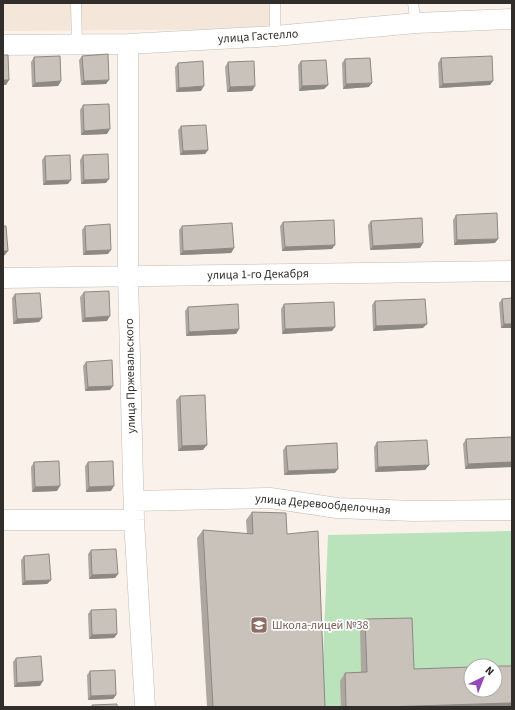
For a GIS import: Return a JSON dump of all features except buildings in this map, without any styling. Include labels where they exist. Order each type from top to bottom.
[{"type":"street","name":"улица Гастелло","points":[[3,45],[128,44],[275,36],[416,23],[512,19]]},
{"type":"street","name":"улица Пржевальского","points":[[128,44],[128,276],[134,510],[145,707]]},
{"type":"street","name":"улица 1-го Декабря","points":[[3,278],[512,271]]},
{"type":"street","name":"улица Деревообделочная","points":[[3,520],[270,498],[337,508],[413,511],[512,510]]},
{"type":"lane","points":[[76,3],[77,45]]},
{"type":"lane","points":[[275,3],[275,36]]},
{"type":"lane","points":[[413,3],[416,23]]},
{"type":"shaded area","points":[[3,3],[269,3],[270,29],[3,31]]},
{"type":"green space","points":[[512,531],[512,707],[321,707],[328,535]]},
{"type":"place","name":"Школа-лицей №38","points":[[259,625]]}]
